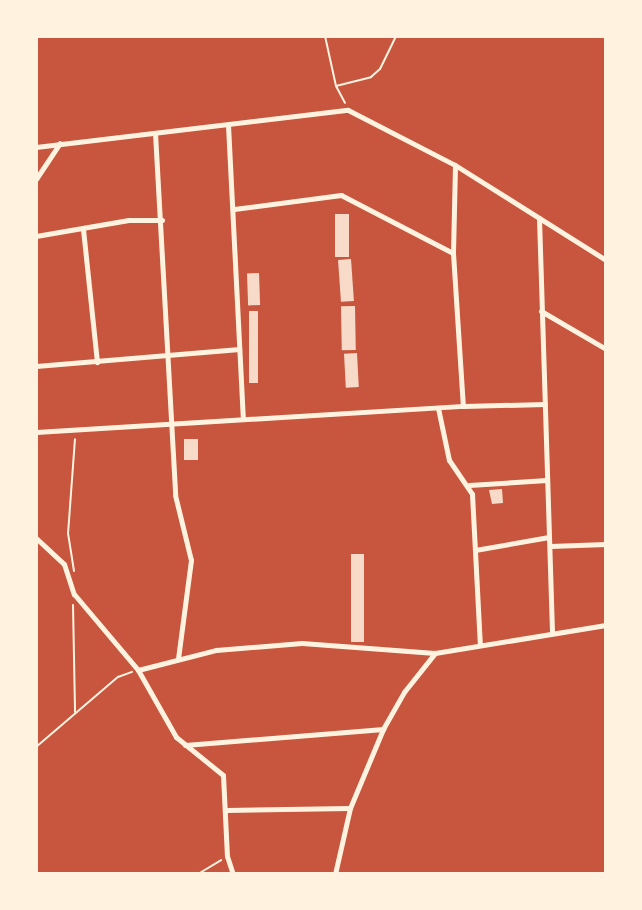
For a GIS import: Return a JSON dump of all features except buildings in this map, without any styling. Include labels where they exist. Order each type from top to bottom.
[{"type":"street","points":[[36,147],[348,110],[455,165],[606,260]]},
{"type":"street","points":[[228,125],[243,419]]},
{"type":"street","points":[[155,133],[175,495],[191,560],[178,659]]},
{"type":"street","points":[[36,179],[61,142]]},
{"type":"street","points":[[455,165],[453,253],[463,406]]},
{"type":"street","points":[[234,209],[341,195],[453,253]]},
{"type":"street","points":[[539,218],[552,632]]},
{"type":"street","points":[[36,236],[129,220],[162,220]]},
{"type":"street","points":[[83,229],[97,362]]},
{"type":"street","points":[[540,311],[606,349]]},
{"type":"street","points":[[36,366],[239,349]]},
{"type":"street","points":[[36,432],[463,406],[545,404]]},
{"type":"street","points":[[438,408],[449,460],[469,485],[480,645]]},
{"type":"street","points":[[469,485],[548,480]]},
{"type":"street","points":[[475,550],[549,537]]},
{"type":"street","points":[[36,538],[64,564],[74,594],[138,670],[171,730],[223,775],[227,856],[233,874]]},
{"type":"street","points":[[550,546],[606,544]]},
{"type":"street","points":[[138,670],[216,650],[302,643],[435,653],[552,632],[579,632],[606,625]]},
{"type":"street","points":[[335,874],[350,808],[383,729],[404,692],[435,653]]},
{"type":"street","points":[[185,745],[383,729]]},
{"type":"street","points":[[226,810],[350,808]]},
{"type":"path","points":[[325,36],[336,86],[348,110]]},
{"type":"path","points":[[336,86],[371,77],[380,69],[396,36]]},
{"type":"path","points":[[36,747],[118,677],[138,670]]},
{"type":"path","points":[[198,874],[227,856]]}]
